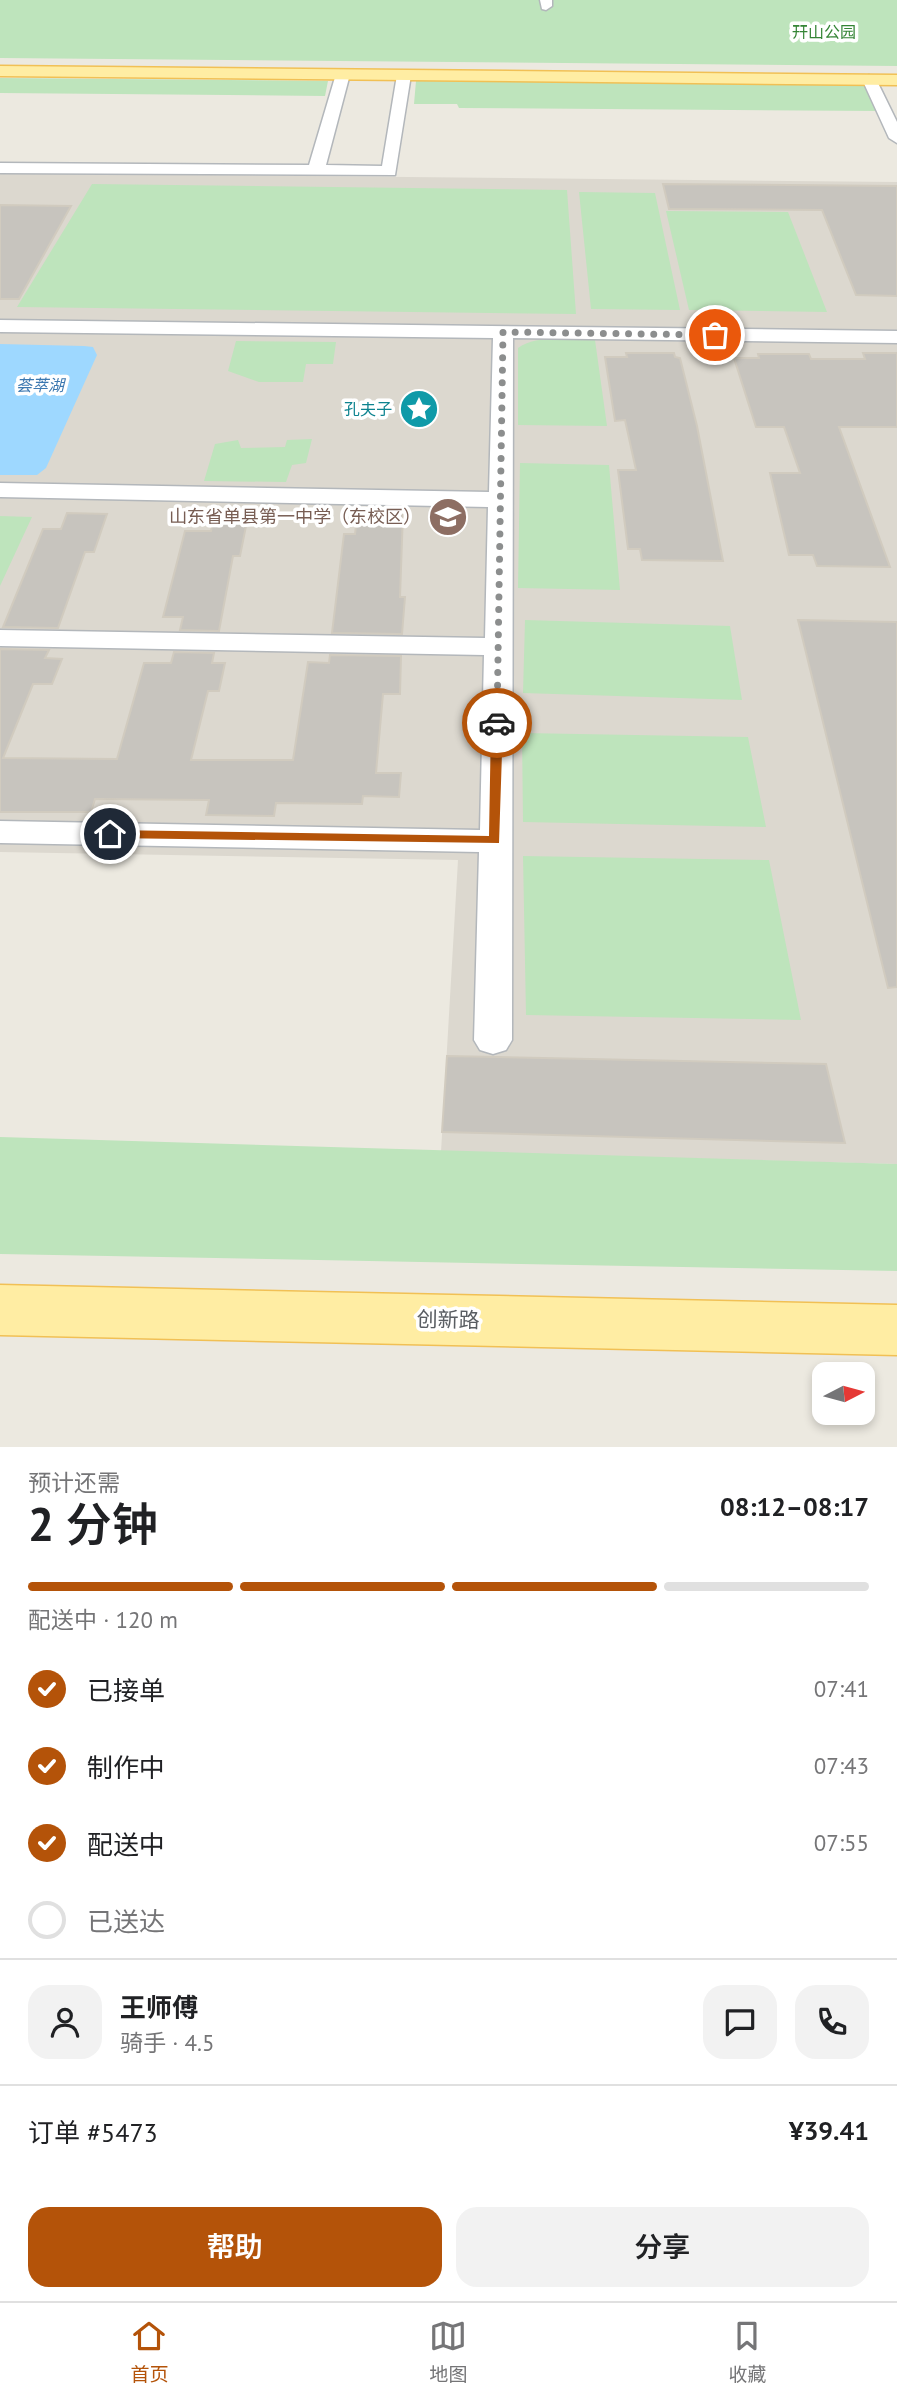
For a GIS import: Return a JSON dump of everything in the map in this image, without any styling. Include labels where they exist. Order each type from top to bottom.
[{"type":"main road","points":[[0,65],[897,72]]},
{"type":"main road","points":[[0,71],[897,80]]},
{"type":"main road","name":"创新路","points":[[0,1310],[897,1330]]},
{"type":"street","points":[[305,170],[316,170],[343,74]]},
{"type":"street","points":[[0,168],[390,171],[404,75]]},
{"type":"street","points":[[869,79],[897,138]]},
{"type":"street","points":[[0,326],[897,337]]},
{"type":"street","points":[[493,1040],[503,332]]},
{"type":"street","points":[[0,490],[500,500]]},
{"type":"street","points":[[0,638],[498,647]]},
{"type":"street","points":[[0,832],[495,841]]},
{"type":"shaded area","name":"山东省单县第一中学（东校区）","points":[[0,173],[897,182],[897,1164],[441,1152],[458,860],[0,852]]},
{"type":"green space","name":"幵山公园","points":[[0,0],[897,0],[897,66],[0,58]]},
{"type":"green space","points":[[0,78],[328,81],[325,96],[0,93]]},
{"type":"green space","points":[[416,81],[869,85],[881,111],[459,108],[457,104],[414,104]]},
{"type":"green space","points":[[92,184],[567,190],[576,314],[17,307]]},
{"type":"green space","points":[[579,192],[655,193],[680,310],[591,309]]},
{"type":"green space","points":[[666,211],[788,212],[827,312],[689,310]]},
{"type":"green space","points":[[544,339],[595,340],[607,426],[518,425],[518,348]]},
{"type":"green space","points":[[236,341],[336,342],[333,364],[306,364],[303,382],[259,382],[228,371]]},
{"type":"green space","points":[[312,439],[306,463],[292,465],[286,482],[204,481],[215,444],[238,440],[241,448],[285,447],[287,440]]},
{"type":"green space","points":[[520,463],[609,465],[620,590],[518,588]]},
{"type":"green space","points":[[0,516],[32,517],[0,586]]},
{"type":"green space","points":[[525,620],[730,626],[742,700],[523,693]]},
{"type":"green space","points":[[522,733],[748,737],[766,827],[523,822]]},
{"type":"green space","points":[[523,856],[769,860],[801,1020],[526,1015]]},
{"type":"green space","points":[[0,1137],[897,1164],[897,1271],[0,1254]]},
{"type":"water","name":"荟萃湖","points":[[0,344],[93,347],[97,355],[46,468],[37,475],[0,475]]},
{"type":"building","points":[[663,184],[897,186],[897,296],[856,295],[822,210],[669,209]]},
{"type":"building","points":[[0,205],[71,206],[19,299],[0,299]]},
{"type":"building","points":[[626,353],[674,353],[675,357],[680,358],[697,426],[723,561],[642,560],[640,549],[628,549],[618,470],[636,470],[625,420],[615,421],[605,357],[627,357]]},
{"type":"building","points":[[863,353],[897,353],[897,427],[839,427],[890,567],[817,566],[813,555],[789,555],[770,473],[800,473],[784,427],[756,427],[734,358],[759,358],[758,354],[809,354],[811,359],[865,359]]},
{"type":"building","points":[[375,512],[403,512],[400,597],[405,597],[402,634],[332,633],[344,534],[355,534],[357,518],[375,518]]},
{"type":"building","points":[[67,513],[107,514],[94,552],[85,552],[58,628],[3,627],[43,529],[61,529]]},
{"type":"building","points":[[214,516],[248,516],[240,556],[233,556],[219,631],[180,630],[183,617],[163,617],[185,531],[211,531]]},
{"type":"building","points":[[798,620],[897,622],[897,987],[888,988]]},
{"type":"building","points":[[0,649],[49,650],[45,658],[62,659],[52,684],[33,684],[3,758],[117,759],[144,663],[171,663],[174,652],[214,653],[212,663],[225,663],[219,691],[208,691],[191,760],[293,760],[308,662],[329,663],[330,655],[401,656],[400,694],[383,694],[376,773],[401,773],[399,797],[363,796],[362,804],[276,803],[274,816],[206,815],[209,800],[95,799],[91,812],[0,812]]},
{"type":"building","points":[[447,1056],[826,1064],[845,1143],[442,1132]]},
{"type":"way so far","points":[[497,723],[503,332],[715,335]]},
{"type":"place","name":"孔夫子","points":[[419,409]]},
{"type":"place","name":"山东省单县第一中学（东校区）","points":[[448,517]]},
{"type":"route","points":[[110,834],[495,841],[497,723]]}]
